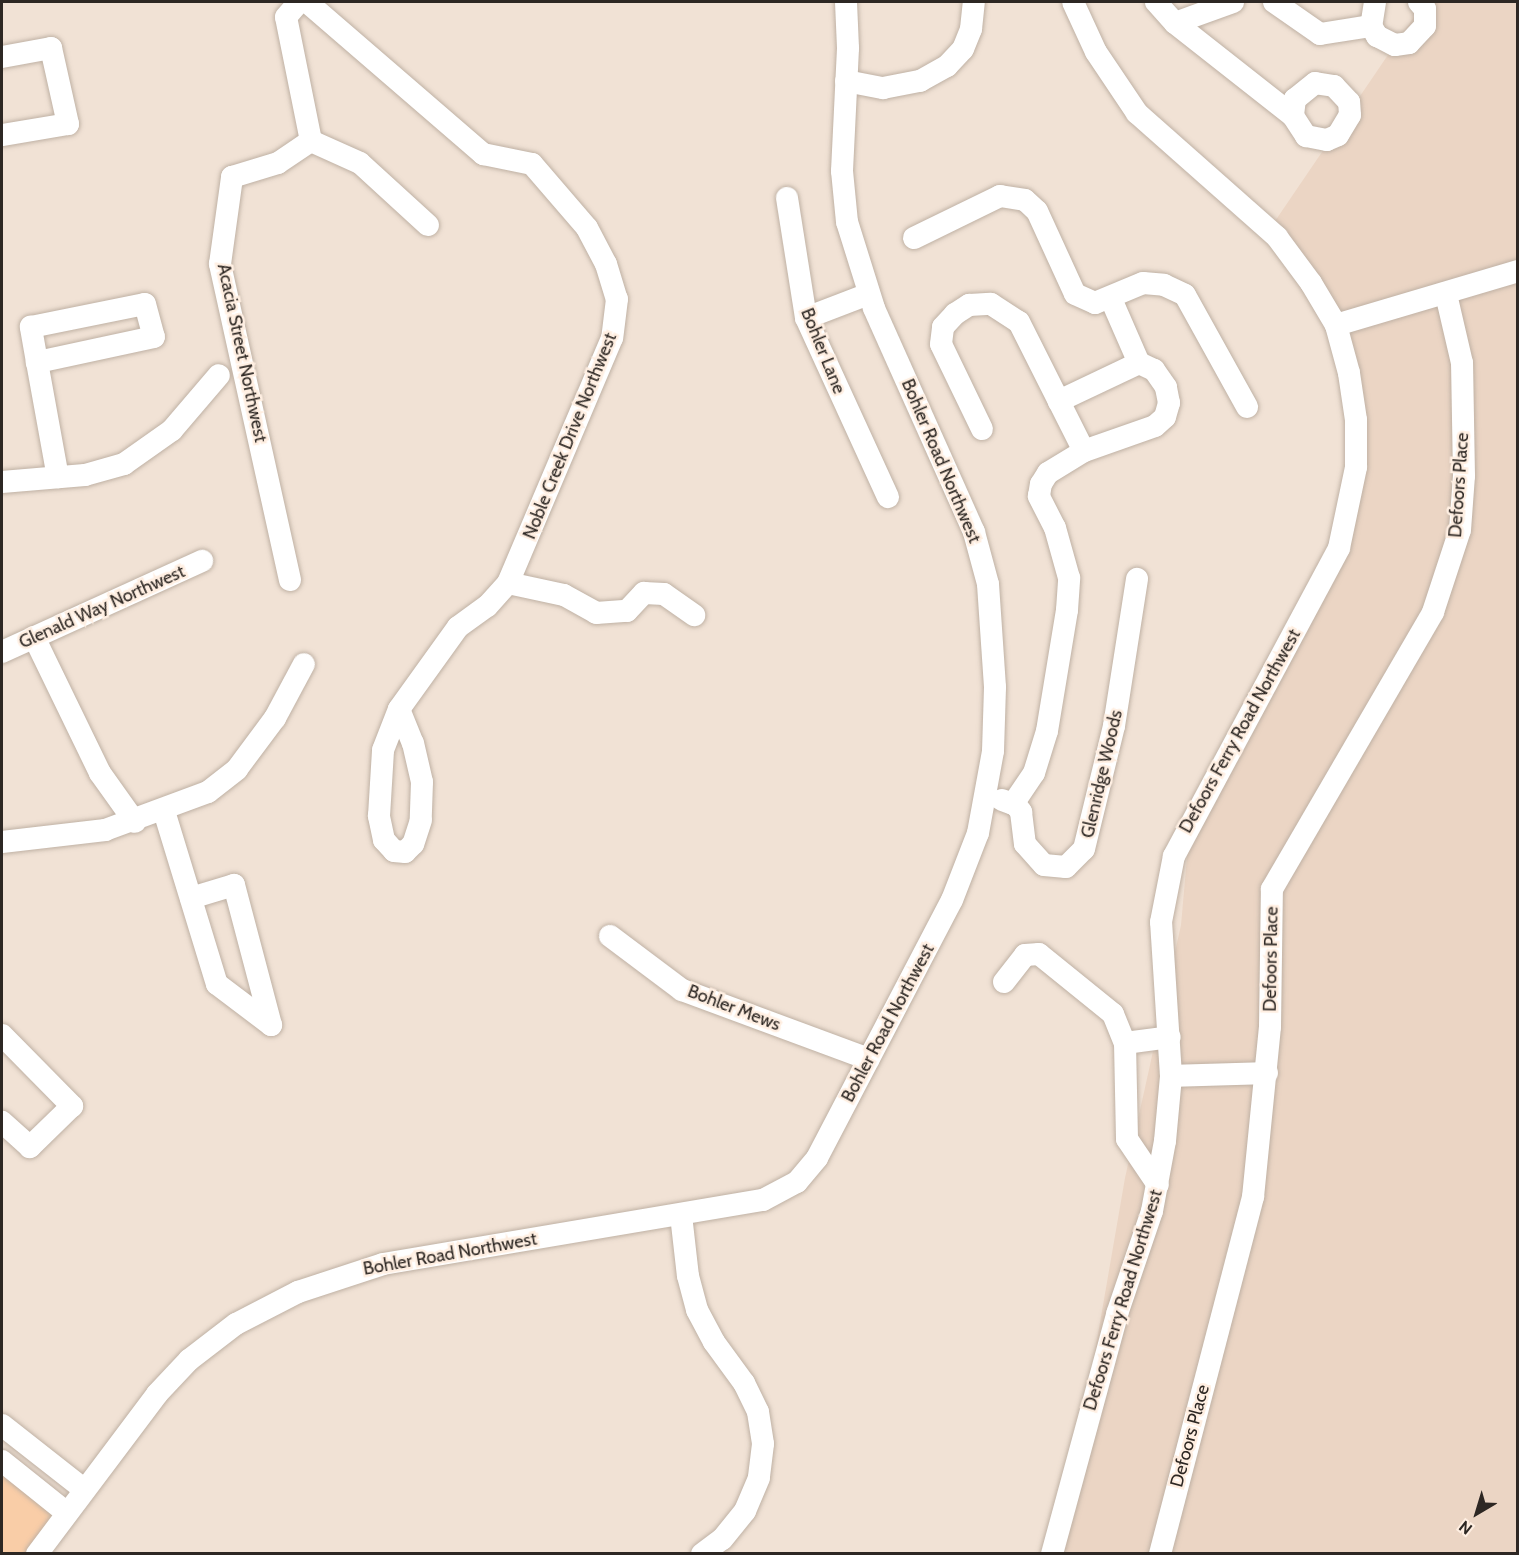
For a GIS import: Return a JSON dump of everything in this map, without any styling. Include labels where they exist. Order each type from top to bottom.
[{"type":"street","points":[[299,2],[286,17],[311,141],[360,163],[428,225]]},
{"type":"street","name":"Noble Creek Drive Northwest","points":[[307,2],[483,154],[532,164],[587,228],[606,264],[617,299],[612,338],[508,584]]},
{"type":"street","name":"Bohler Road Northwest","points":[[37,1554],[157,1394],[189,1360],[236,1324],[298,1292],[383,1264],[763,1200],[797,1182],[817,1158],[952,900],[978,833],[987,796],[996,687],[988,584],[974,532],[869,294],[843,195],[846,2]]},
{"type":"street","points":[[846,81],[883,88],[920,81],[947,66],[963,49],[971,29],[974,2]]},
{"type":"street","name":"Defoors Ferry Road Northwest","points":[[1052,1554],[1117,1314],[1158,1185],[1171,1076],[1161,922],[1174,856],[1339,548],[1349,513],[1356,467],[1356,420],[1336,324],[1277,237],[1155,132],[1131,106],[1096,52],[1073,2]]},
{"type":"street","points":[[1156,2],[1175,23],[1293,116]]},
{"type":"street","points":[[1175,23],[1233,2]]},
{"type":"street","points":[[1274,2],[1320,34],[1371,26]]},
{"type":"street","points":[[1375,2],[1371,26],[1377,36],[1395,45],[1409,43],[1425,26],[1425,9],[1419,2]]},
{"type":"street","points":[[2,57],[51,48],[68,124],[2,135]]},
{"type":"street","name":"Acacia Street Northwest","points":[[291,580],[220,264],[232,177],[278,163],[311,141]]},
{"type":"street","points":[[914,238],[1000,196],[1025,200],[1037,211],[1075,294],[1095,303],[1111,299],[1143,283],[1164,285],[1185,295],[1247,407]]},
{"type":"street","name":"Bohler Lane","points":[[786,198],[806,318],[888,497]]},
{"type":"street","points":[[1336,324],[1446,294],[1518,271]]},
{"type":"street","points":[[806,318],[869,294]]},
{"type":"street","name":"Defoors Place","points":[[1160,1554],[1253,1197],[1267,1073],[1272,889],[1433,612],[1460,530],[1464,476],[1462,363],[1446,294]]},
{"type":"street","points":[[987,796],[1013,804],[1034,773],[1047,731],[1067,610],[1069,578],[1055,528],[1039,496],[1041,484],[1048,473],[1084,451],[1155,426],[1165,417],[1169,404],[1166,387],[1154,370],[1139,363],[1111,299]]},
{"type":"street","points":[[37,362],[154,337],[145,304],[31,327],[37,362],[58,477]]},
{"type":"street","points":[[982,429],[941,344],[944,327],[969,305],[991,304],[1019,322],[1084,451]]},
{"type":"street","points":[[1059,401],[1139,363]]},
{"type":"street","name":"Acacia Street Northwest","points":[[2,482],[105,471],[145,453],[172,430],[219,375]]},
{"type":"street","name":"Glenald Way Northwest","points":[[2,652],[202,561]]},
{"type":"street","name":"Glenridge Woods","points":[[1013,804],[1023,818],[1024,844],[1035,858],[1056,868],[1078,859],[1090,833],[1114,726],[1137,579]]},
{"type":"street","points":[[399,709],[413,743],[422,782],[421,820],[414,844],[405,852],[394,851],[384,840],[379,816],[383,750],[399,709],[458,627],[487,606],[508,584],[564,595],[596,613],[627,611],[644,593],[664,594],[694,615]]},
{"type":"street","points":[[34,637],[100,773],[135,822]]},
{"type":"street","points":[[2,842],[75,836],[135,822],[208,792],[237,770],[275,718],[304,664]]},
{"type":"street","points":[[164,811],[190,898],[217,984],[271,1025],[234,885],[190,898]]},
{"type":"street","name":"Bohler Mews","points":[[610,936],[682,990],[869,1059]]},
{"type":"street","points":[[1004,982],[1025,955],[1039,954],[1113,1014],[1125,1043],[1126,1139],[1158,1185]]},
{"type":"street","points":[[2,1035],[72,1106],[30,1147],[2,1122]]},
{"type":"street","points":[[1125,1043],[1170,1037]]},
{"type":"street","points":[[1171,1076],[1267,1073]]},
{"type":"street","points":[[681,1215],[688,1276],[697,1310],[714,1342],[744,1383],[758,1412],[763,1444],[759,1478],[745,1511],[722,1539],[702,1554]]},
{"type":"street","points":[[2,1425],[21,1444],[85,1490]]},
{"type":"street","points":[[2,1461],[67,1513]]},
{"type":"shaded area","points":[[1424,2],[1517,2],[1517,1553],[1060,1554],[1125,1178],[1181,925],[1191,813],[1347,543],[1358,441],[1339,334],[1269,230]]},
{"type":"shaded area","points":[[2,1455],[61,1513],[29,1553],[2,1553]]}]
